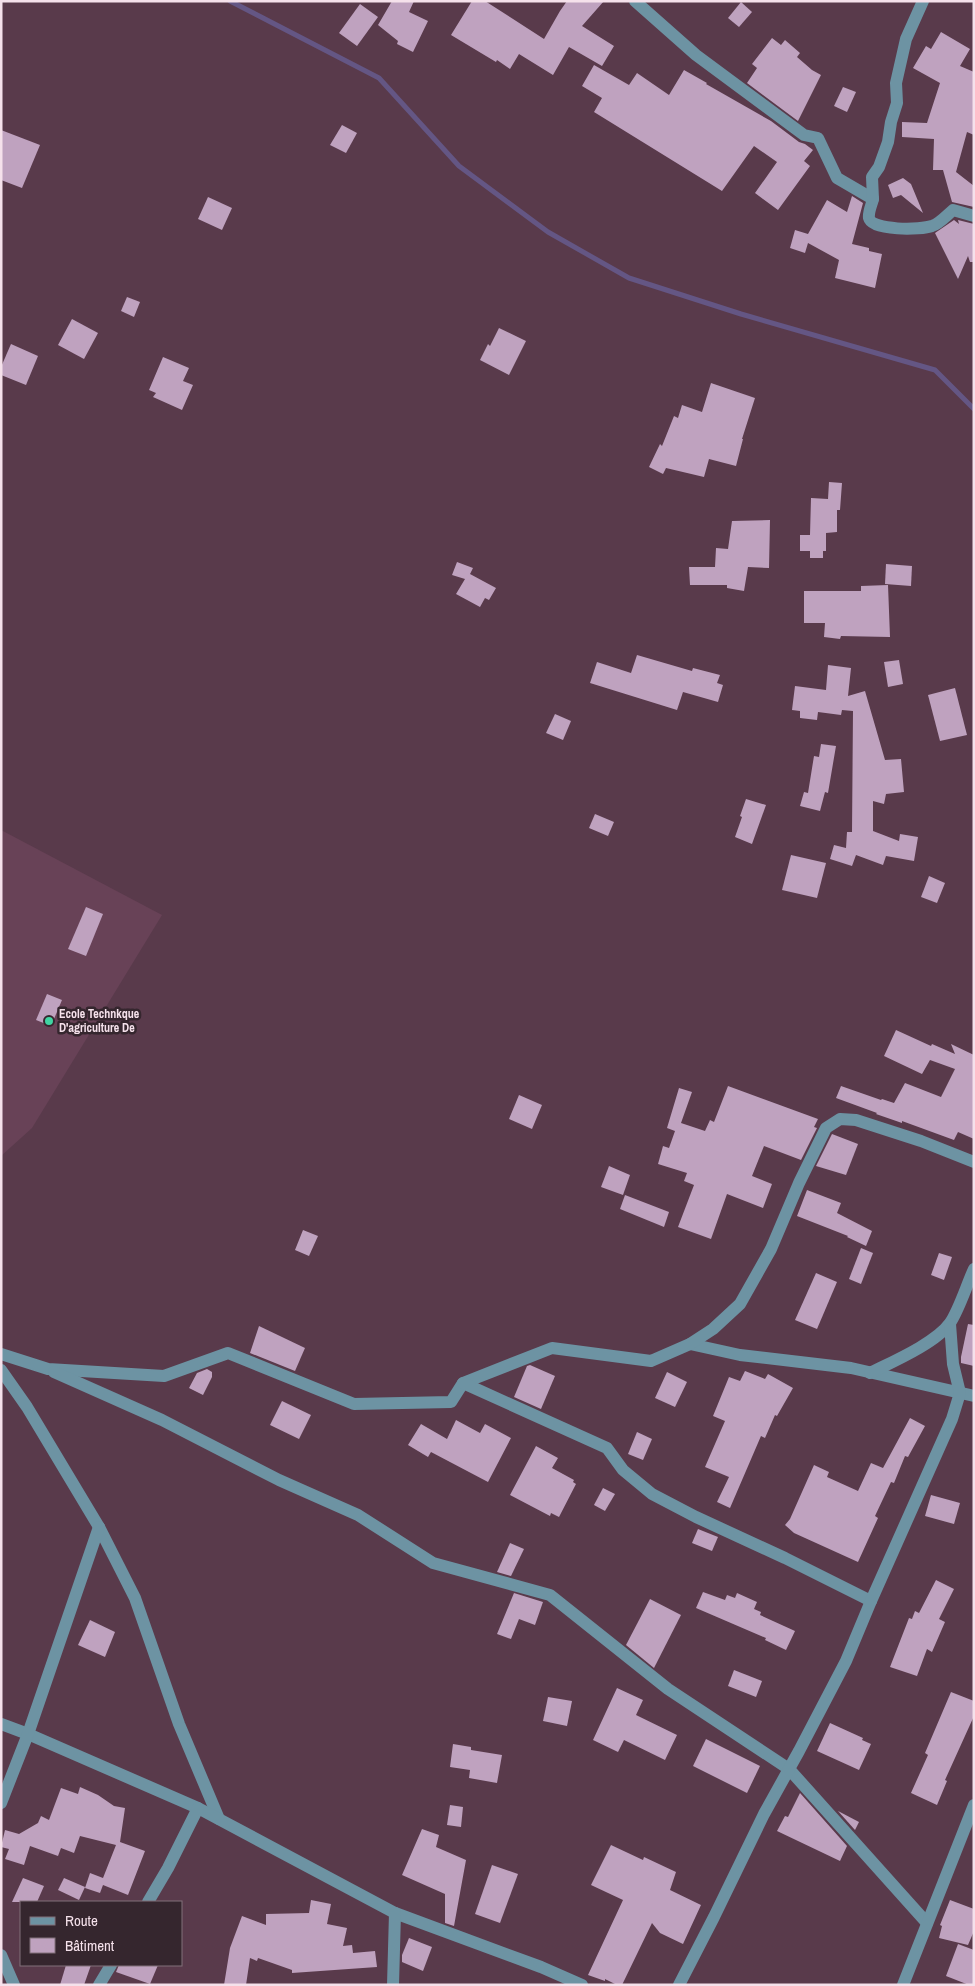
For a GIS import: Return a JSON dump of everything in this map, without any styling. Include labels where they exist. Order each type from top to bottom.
[{"type":"street","points":[[634,1],[696,55],[804,135],[818,138],[837,178],[873,199]]},
{"type":"street","points":[[923,1],[906,39],[896,83],[897,102],[888,142],[879,167],[872,177],[873,199],[869,217],[871,222],[878,226],[912,229],[932,226],[953,210],[974,216]]},
{"type":"street","points":[[48,1369],[164,1376],[228,1353],[354,1404],[451,1402],[463,1383],[552,1348],[652,1361],[690,1344],[713,1329],[740,1304],[771,1249],[799,1183],[826,1128],[840,1119],[856,1120],[921,1141],[974,1162]]},
{"type":"street","points":[[870,1373],[928,1342],[950,1324],[974,1269]]},
{"type":"street","points":[[679,1985],[764,1814],[846,1661],[870,1601],[952,1419],[960,1393],[953,1364],[950,1324]]},
{"type":"street","points":[[690,1344],[740,1355],[851,1368],[974,1396]]},
{"type":"street","points":[[1,1354],[48,1369],[162,1420],[279,1480],[358,1515],[432,1563],[550,1595],[668,1689],[789,1769],[927,1923]]},
{"type":"street","points":[[1,1370],[28,1407],[99,1527],[135,1598],[179,1724],[220,1819]]},
{"type":"street","points":[[463,1383],[607,1448],[623,1470],[652,1494],[870,1601]]},
{"type":"street","points":[[1,1804],[28,1734],[99,1527]]},
{"type":"street","points":[[1,1724],[198,1808],[396,1913],[541,1967],[582,1985]]},
{"type":"street","points":[[903,1985],[974,1805]]},
{"type":"street","points":[[149,1901],[168,1868],[198,1808]]},
{"type":"street","points":[[392,1985],[396,1913]]},
{"type":"street","points":[[1,1955],[14,1985]]},
{"type":"street","points":[[99,1985],[110,1966]]},
{"type":"shaded area","name":"Ecole Technkque D'agriculture De","points":[[1,830],[162,915],[32,1128],[1,1156]]},
{"type":"building","points":[[392,1],[414,1],[409,12],[428,21],[413,52],[397,44],[398,41],[378,25]]},
{"type":"building","points":[[472,1],[485,1],[544,39],[567,1],[604,1],[582,26],[614,46],[602,66],[569,47],[553,75],[519,54],[510,69],[451,35]]},
{"type":"building","points":[[741,2],[752,12],[739,27],[728,18]]},
{"type":"building","points":[[360,4],[378,17],[357,46],[339,33]]},
{"type":"building","points":[[941,32],[970,49],[960,66],[974,72],[974,135],[967,132],[956,172],[974,186],[974,207],[952,202],[943,170],[933,170],[934,139],[902,137],[902,122],[927,123],[940,83],[913,68],[926,46],[931,49]]},
{"type":"building","points":[[772,38],[781,45],[785,40],[800,53],[797,57],[821,75],[798,121],[747,83],[757,68],[752,64]]},
{"type":"building","points":[[594,65],[629,85],[637,73],[669,95],[684,70],[771,121],[813,150],[804,161],[810,166],[778,210],[755,193],[777,162],[754,146],[722,191],[594,112],[602,98],[582,86]]},
{"type":"building","points":[[843,87],[856,92],[847,112],[834,106]]},
{"type":"building","points":[[342,125],[357,133],[346,153],[330,145]]},
{"type":"building","points":[[1,130],[40,145],[22,188],[1,180]]},
{"type":"building","points":[[903,178],[911,184],[923,213],[901,195],[893,198],[888,185]]},
{"type":"building","points":[[852,196],[863,203],[852,244],[869,248],[869,251],[882,254],[875,288],[835,278],[839,260],[808,243],[805,253],[790,248],[795,230],[808,234],[827,200],[847,212]]},
{"type":"building","points":[[208,197],[232,208],[222,230],[198,219]]},
{"type":"building","points":[[954,220],[959,224],[958,220],[974,224],[974,262],[970,262],[968,256],[958,279],[935,233]]},
{"type":"building","points":[[127,297],[140,302],[134,317],[121,311]]},
{"type":"building","points":[[72,319],[98,333],[84,359],[58,345]]},
{"type":"building","points":[[499,328],[526,341],[509,375],[480,360]]},
{"type":"building","points":[[11,344],[38,356],[26,385],[1,375],[1,367]]},
{"type":"building","points":[[163,357],[189,368],[183,381],[193,385],[182,410],[153,397],[156,393],[149,390]]},
{"type":"building","points":[[711,383],[755,398],[736,466],[709,459],[704,477],[666,468],[663,474],[649,467],[660,444],[662,446],[674,416],[678,418],[682,405],[702,412]]},
{"type":"building","points":[[829,482],[842,483],[840,510],[837,510],[837,532],[826,533],[826,551],[823,551],[823,558],[810,558],[810,551],[800,551],[800,535],[810,535],[811,498],[828,499]]},
{"type":"building","points":[[770,520],[769,568],[748,567],[744,591],[727,588],[727,585],[690,585],[689,567],[715,567],[716,548],[728,549],[732,521]]},
{"type":"building","points":[[457,562],[473,568],[470,574],[496,588],[489,600],[485,598],[480,607],[456,594],[465,579],[452,575]]},
{"type":"building","points":[[886,564],[912,566],[911,586],[885,584]]},
{"type":"building","points":[[888,585],[890,637],[841,636],[840,639],[824,637],[825,623],[804,623],[804,591],[861,591],[861,586]]},
{"type":"building","points":[[637,655],[692,671],[693,668],[720,675],[717,683],[723,685],[718,702],[683,692],[677,710],[590,683],[597,662],[631,673]]},
{"type":"building","points":[[899,660],[903,684],[888,687],[884,662]]},
{"type":"building","points":[[828,665],[851,668],[848,696],[865,691],[885,760],[901,759],[904,792],[886,794],[884,804],[873,801],[873,831],[899,841],[900,834],[918,837],[914,861],[886,856],[883,865],[856,855],[852,866],[830,859],[834,845],[846,848],[847,832],[852,832],[853,711],[842,710],[841,715],[818,712],[817,720],[800,718],[800,711],[792,710],[795,686],[826,690]]},
{"type":"building","points":[[955,688],[967,735],[940,741],[928,695]]},
{"type":"building","points":[[555,714],[571,721],[563,740],[546,733]]},
{"type":"building","points":[[821,744],[836,746],[828,793],[825,792],[820,811],[800,806],[804,792],[808,793],[814,756],[819,757]]},
{"type":"building","points":[[746,799],[766,805],[752,844],[735,837]]},
{"type":"building","points":[[595,814],[614,822],[608,836],[589,828]]},
{"type":"building","points":[[791,855],[826,863],[817,898],[782,890]]},
{"type":"building","points":[[929,876],[945,883],[937,903],[921,897]]},
{"type":"building","points":[[86,907],[103,914],[86,956],[68,949]]},
{"type":"building","points":[[47,994],[62,1000],[51,1026],[36,1020]]},
{"type":"building","points":[[896,1030],[931,1046],[932,1044],[955,1054],[951,1044],[974,1055],[974,1139],[958,1132],[954,1140],[902,1121],[902,1123],[876,1114],[836,1098],[841,1086],[894,1103],[905,1083],[941,1097],[955,1069],[930,1060],[922,1074],[884,1056]]},
{"type":"building","points":[[728,1086],[818,1119],[814,1127],[817,1128],[801,1160],[764,1146],[752,1176],[772,1184],[763,1208],[727,1194],[711,1239],[678,1227],[694,1185],[684,1181],[687,1173],[658,1164],[663,1146],[669,1148],[675,1131],[667,1128],[679,1088],[692,1092],[681,1123],[705,1131],[710,1120],[714,1122]]},
{"type":"building","points":[[519,1095],[542,1105],[532,1129],[509,1119]]},
{"type":"building","points":[[832,1134],[858,1144],[846,1175],[816,1166]]},
{"type":"building","points":[[609,1166],[630,1175],[623,1195],[601,1187]]},
{"type":"building","points":[[807,1190],[841,1203],[837,1213],[872,1231],[866,1246],[848,1236],[797,1216]]},
{"type":"building","points":[[625,1195],[669,1212],[664,1227],[620,1209]]},
{"type":"building","points":[[303,1230],[318,1236],[309,1256],[295,1250]]},
{"type":"building","points":[[861,1248],[873,1253],[861,1284],[849,1279]]},
{"type":"building","points":[[939,1253],[952,1257],[944,1280],[931,1275]]},
{"type":"building","points":[[816,1273],[837,1282],[817,1329],[795,1320]]},
{"type":"building","points":[[968,1324],[974,1325],[974,1366],[961,1363]]},
{"type":"building","points":[[259,1326],[305,1348],[295,1371],[250,1353]]},
{"type":"building","points":[[530,1365],[555,1376],[541,1409],[514,1397],[527,1366]]},
{"type":"building","points":[[207,1369],[212,1372],[212,1377],[203,1395],[189,1388],[197,1373]]},
{"type":"building","points":[[745,1371],[765,1379],[768,1374],[793,1388],[777,1416],[775,1415],[765,1438],[761,1436],[730,1508],[717,1502],[729,1477],[705,1467],[725,1421],[713,1416],[729,1377],[740,1381]]},
{"type":"building","points":[[667,1372],[687,1382],[675,1407],[655,1398]]},
{"type":"building","points":[[282,1401],[311,1415],[299,1439],[270,1425]]},
{"type":"building","points":[[910,1418],[925,1426],[908,1457],[905,1456],[894,1483],[891,1482],[875,1516],[878,1518],[858,1562],[794,1533],[785,1525],[790,1519],[814,1465],[829,1472],[827,1477],[858,1491],[871,1463],[883,1468]]},
{"type":"building","points":[[456,1420],[480,1433],[485,1424],[511,1438],[488,1482],[431,1452],[428,1457],[408,1445],[421,1424],[447,1439]]},
{"type":"building","points":[[637,1432],[652,1439],[643,1460],[628,1454]]},
{"type":"building","points":[[536,1446],[558,1458],[552,1468],[574,1480],[573,1482],[576,1484],[559,1517],[551,1513],[550,1516],[510,1495]]},
{"type":"building","points":[[603,1488],[615,1494],[605,1511],[594,1505]]},
{"type":"building","points":[[931,1495],[960,1503],[954,1524],[925,1516]]},
{"type":"building","points":[[698,1529],[718,1537],[712,1551],[692,1543]]},
{"type":"building","points":[[510,1543],[524,1549],[511,1576],[497,1572]]},
{"type":"building","points":[[936,1580],[954,1589],[939,1619],[945,1622],[932,1652],[927,1649],[917,1676],[890,1667],[909,1618],[912,1619],[915,1611],[919,1613]]},
{"type":"building","points":[[703,1592],[725,1600],[727,1595],[735,1598],[737,1593],[757,1602],[754,1609],[761,1612],[760,1615],[795,1631],[786,1650],[765,1640],[766,1638],[696,1608]]},
{"type":"building","points":[[514,1593],[543,1602],[535,1625],[519,1619],[511,1639],[497,1634]]},
{"type":"building","points":[[650,1599],[681,1615],[654,1668],[626,1645]]},
{"type":"building","points":[[90,1620],[115,1632],[105,1657],[78,1645]]},
{"type":"building","points":[[734,1670],[762,1681],[756,1697],[728,1686]]},
{"type":"building","points":[[617,1688],[643,1700],[636,1715],[677,1735],[665,1760],[624,1740],[618,1752],[593,1740]]},
{"type":"building","points":[[951,1692],[974,1701],[974,1716],[945,1780],[947,1781],[937,1805],[911,1793],[928,1755],[925,1753]]},
{"type":"building","points":[[548,1697],[572,1701],[567,1726],[543,1721]]},
{"type":"building","points":[[830,1723],[863,1738],[862,1740],[871,1744],[859,1770],[817,1751]]},
{"type":"building","points":[[706,1739],[760,1766],[747,1793],[693,1766]]},
{"type":"building","points":[[453,1744],[471,1747],[471,1750],[502,1755],[497,1783],[469,1778],[470,1770],[450,1767]]},
{"type":"building","points":[[80,1787],[98,1795],[114,1806],[125,1808],[120,1842],[145,1851],[128,1895],[103,1885],[100,1893],[85,1888],[90,1873],[103,1878],[116,1845],[80,1836],[74,1853],[61,1848],[58,1856],[30,1846],[24,1865],[5,1859],[9,1849],[1,1847],[5,1830],[19,1834],[38,1823],[41,1816],[49,1820],[61,1788],[78,1794]]},
{"type":"building","points":[[800,1793],[847,1846],[840,1861],[777,1831],[785,1816],[788,1817]]},
{"type":"building","points":[[450,1805],[463,1807],[461,1827],[447,1825]]},
{"type":"building","points":[[838,1811],[859,1822],[855,1830]]},
{"type":"building","points":[[422,1829],[439,1835],[436,1847],[466,1860],[454,1926],[445,1923],[445,1894],[402,1875]]},
{"type":"building","points":[[611,1845],[643,1860],[644,1857],[676,1872],[670,1890],[701,1905],[683,1944],[660,1933],[652,1923],[622,1985],[588,1975],[623,1900],[591,1885]]},
{"type":"building","points":[[492,1865],[518,1874],[500,1923],[475,1914]]},
{"type":"building","points":[[23,1878],[44,1886],[37,1901],[12,1902]]},
{"type":"building","points":[[64,1878],[85,1887],[79,1900],[58,1890]]},
{"type":"building","points":[[311,1900],[331,1904],[327,1924],[347,1928],[343,1946],[352,1945],[353,1953],[375,1951],[377,1967],[292,1973],[292,1970],[258,1958],[257,1961],[250,1958],[246,1985],[224,1985],[230,1948],[242,1916],[266,1925],[266,1914],[309,1913]]},
{"type":"building","points":[[950,1900],[974,1909],[974,1931],[968,1945],[939,1938],[942,1926],[940,1925]]},
{"type":"building","points":[[409,1938],[432,1947],[423,1971],[402,1962],[402,1955]]},
{"type":"building","points":[[958,1944],[974,1950],[974,1985],[969,1985],[946,1976]]},
{"type":"building","points":[[66,1966],[91,1966],[84,1985],[60,1985]]},
{"type":"building","points":[[119,1966],[158,1966],[150,1984],[116,1972]]},
{"type":"waterway","points":[[230,1],[379,78],[459,166],[548,232],[629,278],[741,314],[935,370],[974,409]]},
{"type":"place","name":"Ecole Technkque D'agriculture De","points":[[49,1021]]}]
